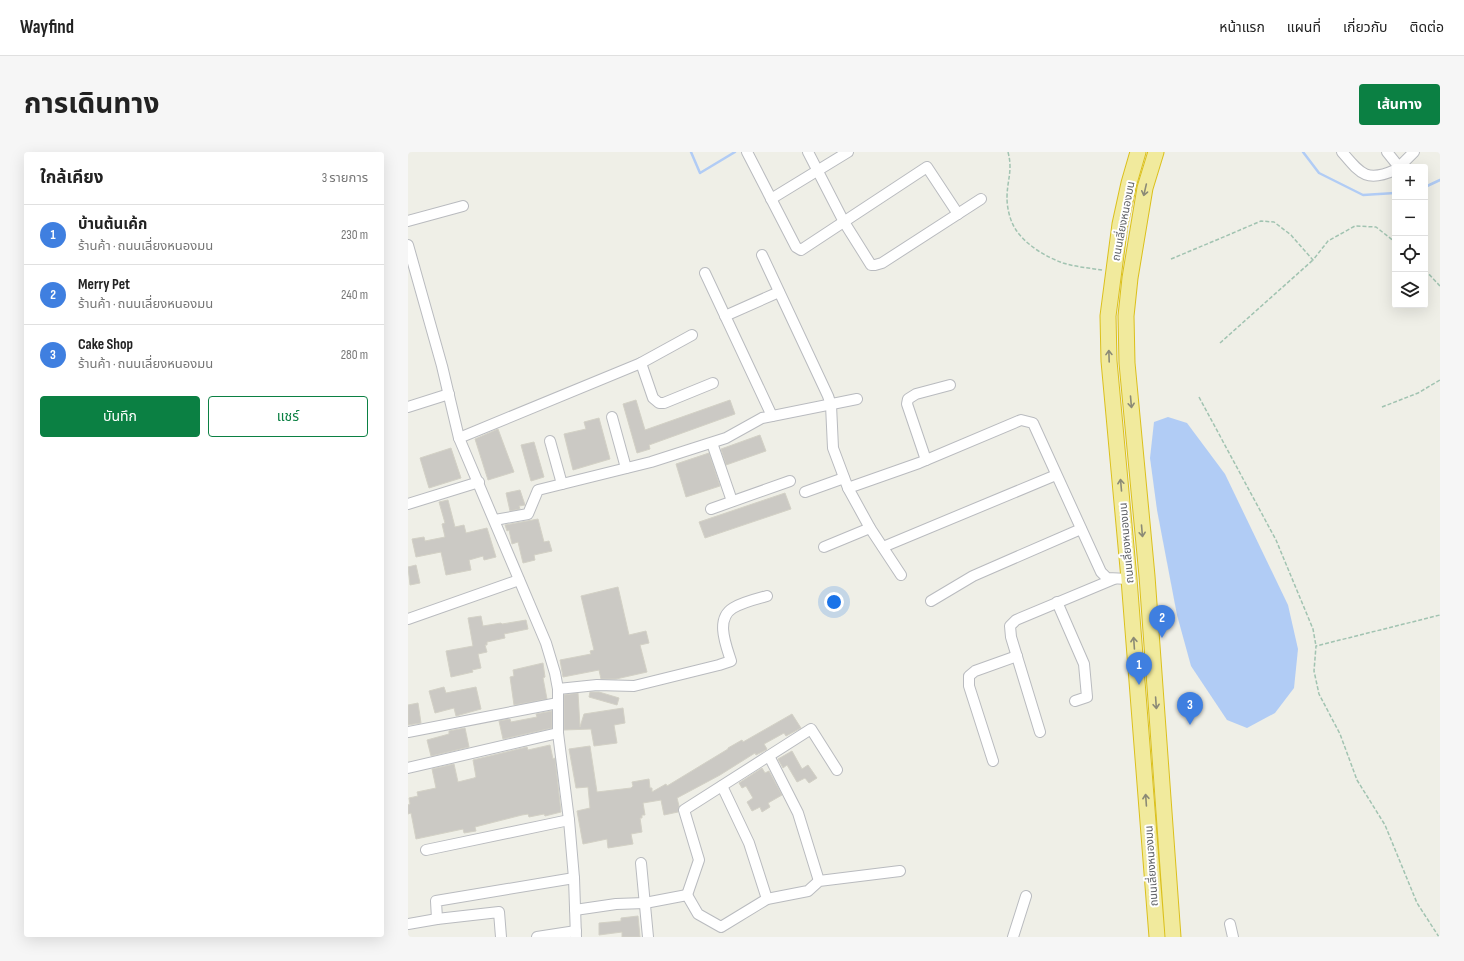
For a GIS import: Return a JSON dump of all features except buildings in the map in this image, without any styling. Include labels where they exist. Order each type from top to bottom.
[{"type":"highway","name":"ถนนเลี่ยงหนองมน","points":[[1138,152],[1129,183],[1120,224],[1113,272],[1108,316],[1109,361],[1122,579],[1157,937]]},
{"type":"highway","name":"ถนนเลี่ยงหนองมน","points":[[1156,152],[1142,202],[1130,278],[1126,316],[1127,363],[1146,576],[1173,937]]},
{"type":"street","points":[[747,152],[796,247],[801,250],[927,167],[958,214]]},
{"type":"street","points":[[808,152],[844,222],[869,263],[875,265],[882,263],[981,199]]},
{"type":"street","points":[[771,199],[848,152]]},
{"type":"street","points":[[1342,152],[1360,172],[1368,176],[1378,176],[1392,171]]},
{"type":"street","points":[[1387,152],[1397,164]]},
{"type":"street","points":[[1402,164],[1414,152]]},
{"type":"street","points":[[408,221],[463,206]]},
{"type":"street","points":[[408,245],[459,438],[479,482],[546,643],[558,689],[558,733],[569,820],[574,878],[576,934],[536,937]]},
{"type":"street","points":[[762,255],[828,396],[831,405],[833,448],[848,488],[870,528],[901,575]]},
{"type":"street","points":[[705,273],[772,416]]},
{"type":"street","points":[[725,316],[780,292]]},
{"type":"street","points":[[459,438],[641,363],[692,335]]},
{"type":"street","points":[[641,363],[653,398],[659,403],[664,403],[714,383]]},
{"type":"street","points":[[926,460],[908,404],[908,399],[916,394],[950,385]]},
{"type":"street","points":[[408,407],[448,394]]},
{"type":"street","points":[[495,520],[528,514],[538,490],[651,462],[712,443],[726,438],[762,418],[857,399]]},
{"type":"street","points":[[612,417],[626,468]]},
{"type":"street","points":[[848,488],[926,460],[1021,420],[1033,423],[1101,572],[1107,578],[1122,579]]},
{"type":"street","points":[[550,441],[562,484]]},
{"type":"street","points":[[712,443],[732,501]]},
{"type":"street","points":[[883,547],[1056,475]]},
{"type":"street","points":[[805,492],[844,478]]},
{"type":"street","points":[[711,509],[790,481]]},
{"type":"street","points":[[408,504],[479,482]]},
{"type":"street","points":[[824,547],[870,528]]},
{"type":"street","points":[[931,601],[973,576],[1081,529]]},
{"type":"street","points":[[1040,732],[1010,630],[1012,623],[1057,602],[1122,579]]},
{"type":"street","points":[[408,619],[519,580]]},
{"type":"street","points":[[558,689],[597,685],[634,686],[731,661],[723,628],[725,618],[733,608],[767,596]]},
{"type":"street","points":[[1057,602],[1084,664],[1087,697],[1075,701]]},
{"type":"street","points":[[993,761],[969,686],[969,676],[975,671],[1017,656]]},
{"type":"street","points":[[408,732],[558,703]]},
{"type":"street","points":[[837,770],[811,729],[684,810],[699,860],[687,895],[698,914],[721,927],[767,899],[808,891],[819,880],[900,871]]},
{"type":"street","points":[[408,768],[558,733]]},
{"type":"street","points":[[769,756],[798,813],[819,880]]},
{"type":"street","points":[[722,786],[749,843],[767,899]]},
{"type":"street","points":[[426,850],[569,820]]},
{"type":"street","points":[[641,863],[648,937]]},
{"type":"street","points":[[437,919],[436,901],[574,878]]},
{"type":"street","points":[[575,910],[616,904],[645,903],[687,895]]},
{"type":"street","points":[[1013,937],[1026,896]]},
{"type":"street","points":[[408,924],[437,919],[500,912],[501,937]]},
{"type":"street","points":[[1230,924],[1233,937]]},
{"type":"path","points":[[1008,152],[1010,166],[1008,206],[1016,230],[1031,245],[1048,256],[1063,263],[1113,272]]},
{"type":"path","points":[[1171,259],[1260,221],[1274,222],[1291,236],[1313,260]]},
{"type":"path","points":[[1220,343],[1313,260],[1328,241],[1355,226],[1376,227],[1392,240]]},
{"type":"path","points":[[1427,272],[1440,286]]},
{"type":"path","points":[[1382,407],[1418,393],[1440,380]]},
{"type":"path","points":[[1199,397],[1276,540],[1313,629],[1316,646],[1314,671],[1319,694],[1340,734],[1357,780],[1385,825],[1417,903],[1439,937]]},
{"type":"path","points":[[1316,646],[1440,615]]},
{"type":"water","points":[[1168,417],[1187,423],[1225,474],[1288,605],[1298,649],[1294,688],[1275,713],[1247,728],[1227,720],[1191,666],[1177,615],[1157,510],[1150,458],[1154,422]]},
{"type":"waterway","points":[[691,152],[700,173],[735,152]]},
{"type":"waterway","points":[[1303,152],[1319,173],[1363,195],[1392,193]]},
{"type":"waterway","points":[[1428,186],[1440,180]]},
{"type":"place","name":"Merry Pet","points":[[1162,638]]},
{"type":"place","name":"บ้านต้นเค้ก","points":[[1139,685]]},
{"type":"place","name":"Cake Shop","points":[[1190,725]]}]
